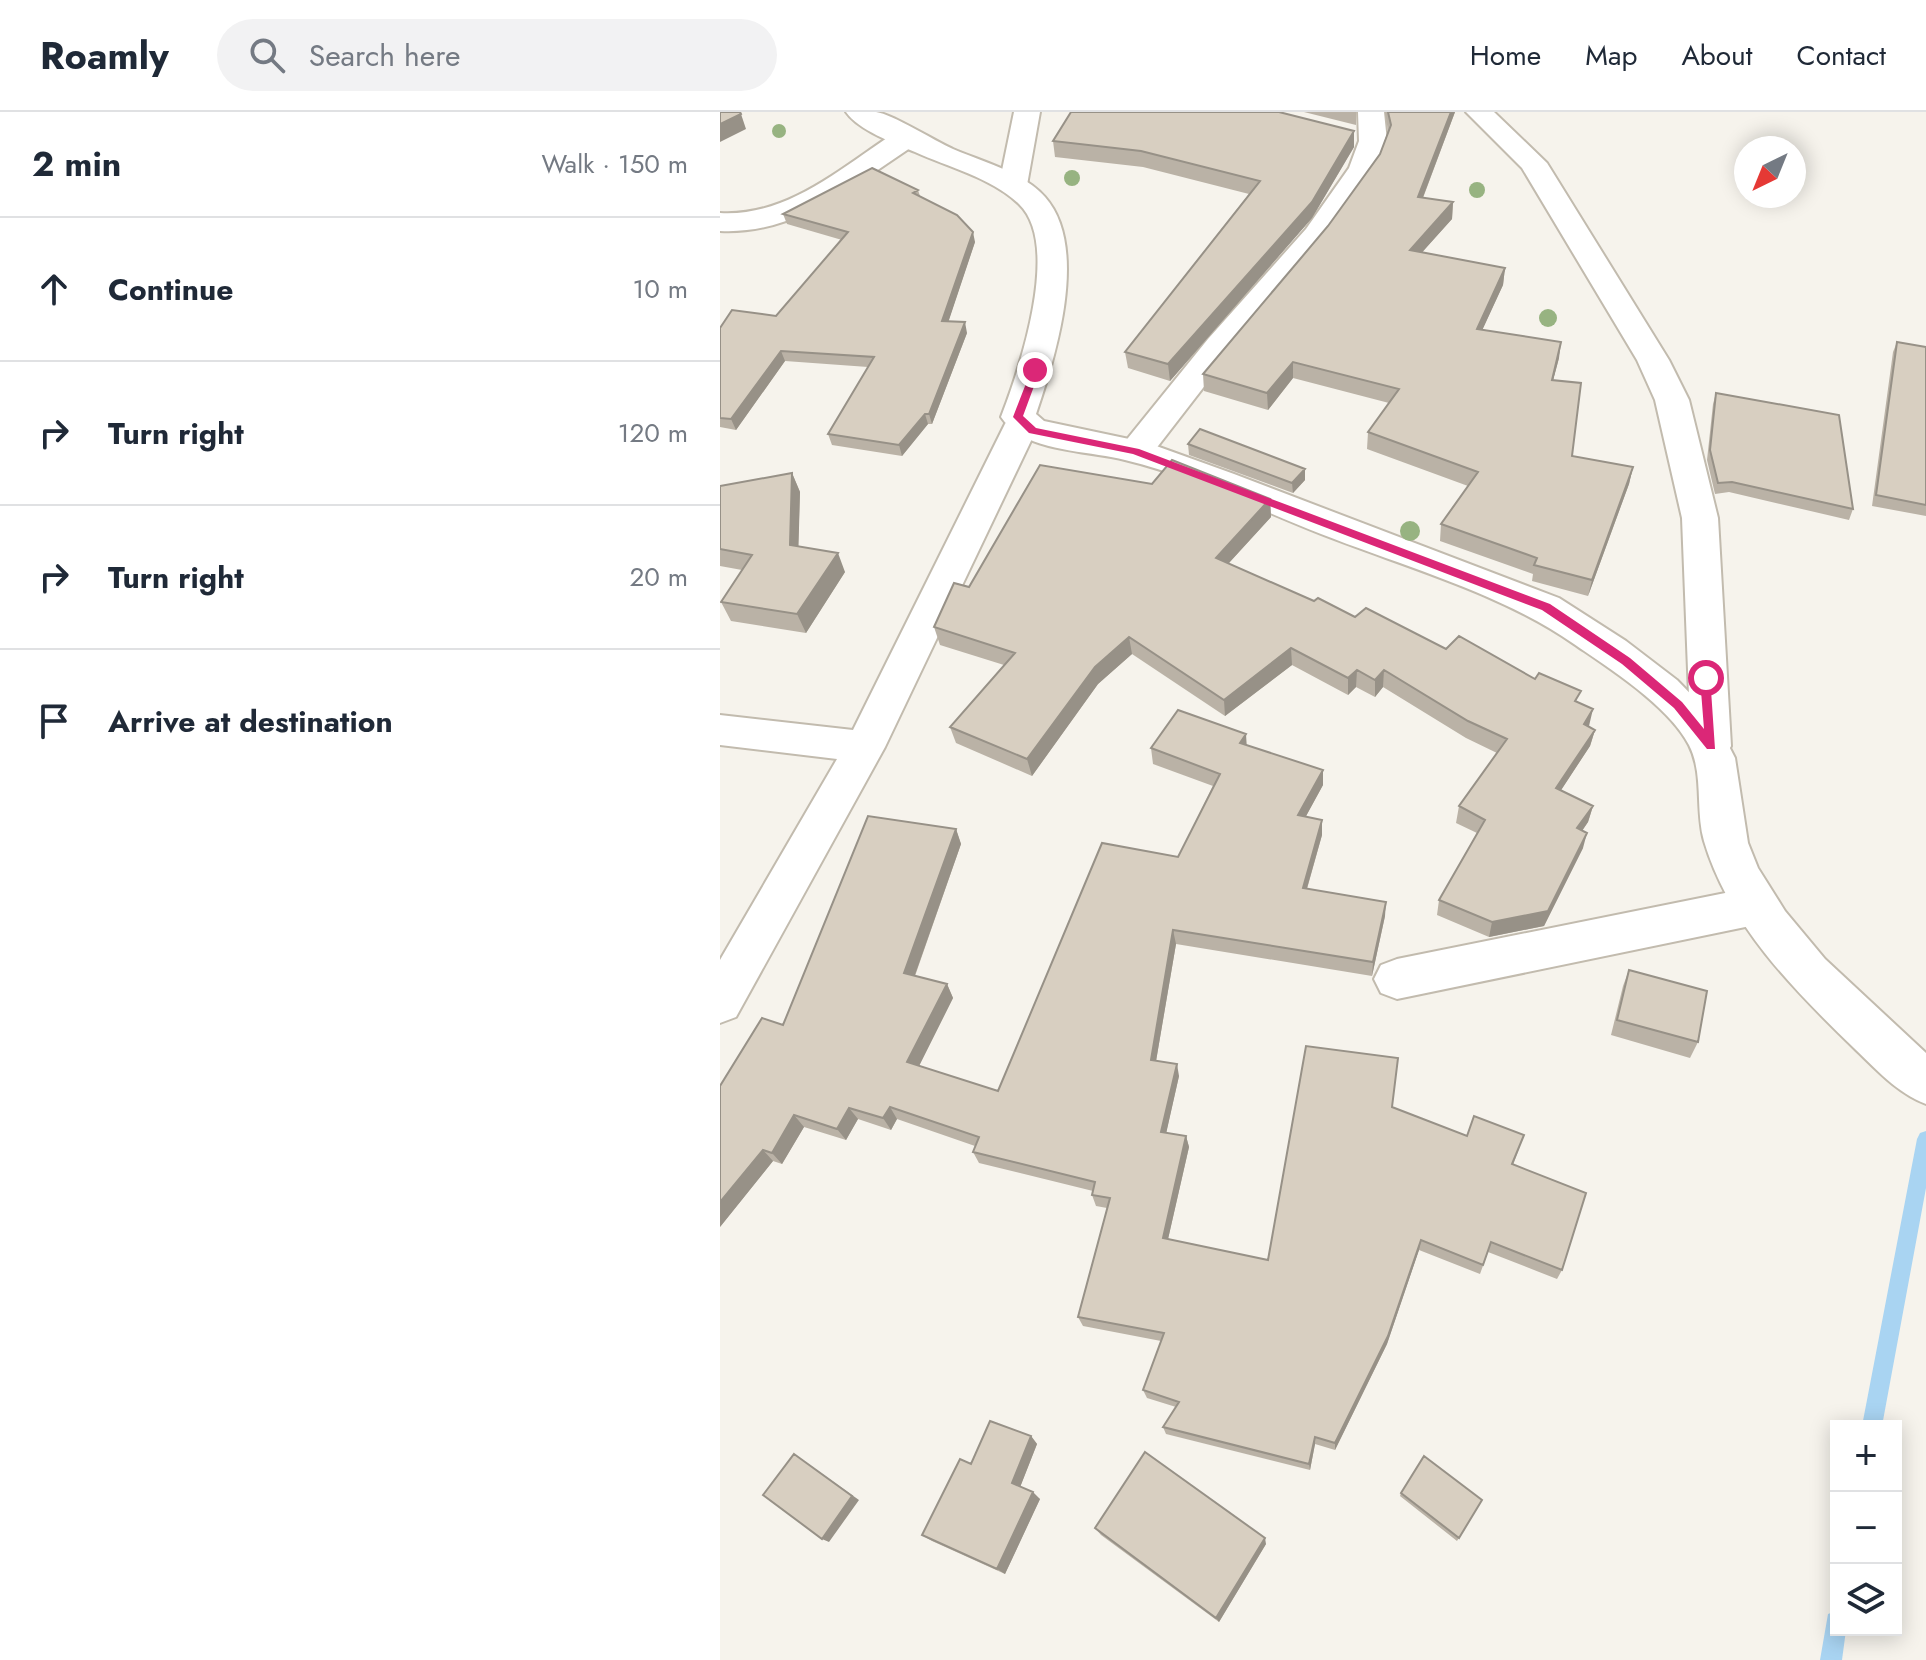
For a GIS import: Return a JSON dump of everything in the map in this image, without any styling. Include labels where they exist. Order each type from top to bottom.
[{"type":"street","points":[[859,112],[906,138],[1013,185],[1034,202],[1047,227],[1053,265],[1035,370],[1018,417],[1022,424],[1044,434],[1136,451],[1546,607],[1626,661],[1678,705],[1711,746]]},
{"type":"street","points":[[1013,185],[1027,112]]},
{"type":"street","points":[[1479,112],[1533,163],[1653,360],[1672,400],[1700,518],[1711,746],[1726,842],[1755,906],[1789,951],[1923,1080]]},
{"type":"street","points":[[1136,451],[1219,346],[1316,235],[1363,169],[1363,129]]},
{"type":"street","points":[[720,222],[745,225],[783,214],[906,138]]},
{"type":"street","points":[[720,1003],[865,747],[1022,424]]},
{"type":"street","points":[[720,730],[865,747]]},
{"type":"street","points":[[1397,979],[1755,906]]},
{"type":"building","points":[[720,112],[740,112],[741,114],[720,124]]},
{"type":"building","points":[[1071,112],[1279,112],[1354,131],[1312,202],[1168,364],[1125,352],[1260,181],[1141,151],[1053,141]]},
{"type":"building","points":[[1388,112],[1451,112],[1418,197],[1453,202],[1410,250],[1505,268],[1477,329],[1561,342],[1552,380],[1581,383],[1572,456],[1633,467],[1592,580],[1534,565],[1537,558],[1441,524],[1478,472],[1368,432],[1399,389],[1293,362],[1267,393],[1203,374],[1328,226],[1380,154],[1391,125]]},
{"type":"building","points":[[872,168],[918,190],[913,193],[957,215],[973,232],[942,321],[965,322],[929,414],[925,414],[899,445],[828,434],[874,357],[781,351],[731,419],[720,418],[720,328],[732,310],[776,316],[848,232],[783,214]]},
{"type":"building","points":[[1897,342],[1926,347],[1926,505],[1876,495]]},
{"type":"building","points":[[1716,393],[1839,415],[1853,509],[1732,482],[1718,483],[1710,450]]},
{"type":"building","points":[[1200,429],[1305,469],[1292,483],[1188,444]]},
{"type":"building","points":[[1172,460],[1270,499],[1216,558],[1314,601],[1318,598],[1355,617],[1366,608],[1446,649],[1459,636],[1535,679],[1539,673],[1581,691],[1575,701],[1593,709],[1584,724],[1595,730],[1556,788],[1593,806],[1577,828],[1587,833],[1548,911],[1492,922],[1439,900],[1485,820],[1459,806],[1507,739],[1468,721],[1384,670],[1375,680],[1357,670],[1348,678],[1291,648],[1224,700],[1129,637],[1095,667],[1027,759],[950,727],[1015,653],[934,627],[954,583],[969,587],[1040,465],[1152,484]]},
{"type":"building","points":[[792,473],[790,545],[838,553],[797,614],[721,602],[752,555],[720,549],[720,486]]},
{"type":"building","points":[[1178,710],[1246,734],[1240,743],[1323,770],[1298,815],[1322,820],[1303,888],[1386,902],[1373,962],[1173,930],[1151,1060],[1177,1064],[1161,1132],[1186,1136],[1163,1238],[1268,1260],[1306,1046],[1398,1058],[1392,1107],[1467,1136],[1474,1116],[1524,1135],[1512,1164],[1586,1193],[1562,1270],[1491,1242],[1483,1265],[1421,1240],[1388,1336],[1335,1443],[1315,1437],[1309,1464],[1163,1427],[1179,1402],[1143,1390],[1164,1333],[1078,1317],[1110,1198],[1092,1195],[1095,1182],[973,1152],[979,1137],[890,1107],[883,1118],[849,1108],[837,1129],[794,1115],[772,1153],[763,1150],[720,1202],[720,1086],[762,1018],[783,1025],[868,816],[956,829],[904,973],[947,984],[907,1062],[998,1091],[1102,843],[1178,857],[1220,774],[1151,748]]},
{"type":"building","points":[[1629,970],[1707,991],[1698,1042],[1617,1020]]},
{"type":"building","points":[[990,1421],[1031,1436],[1012,1483],[1033,1492],[997,1569],[922,1535],[960,1459],[971,1464]]},
{"type":"building","points":[[1145,1452],[1265,1538],[1216,1618],[1095,1528]]},
{"type":"building","points":[[794,1454],[852,1496],[822,1539],[763,1495]]},
{"type":"building","points":[[1424,1456],[1482,1500],[1459,1538],[1401,1493]]},
{"type":"waterway","points":[[1873,1420],[1926,1139]]},
{"type":"waterway","points":[[1831,1660],[1834,1636]]},
{"type":"route","points":[[1035,370],[1019,411],[1022,424],[1044,434],[1136,451],[1546,607],[1626,661],[1678,705],[1711,746],[1706,678]]}]
